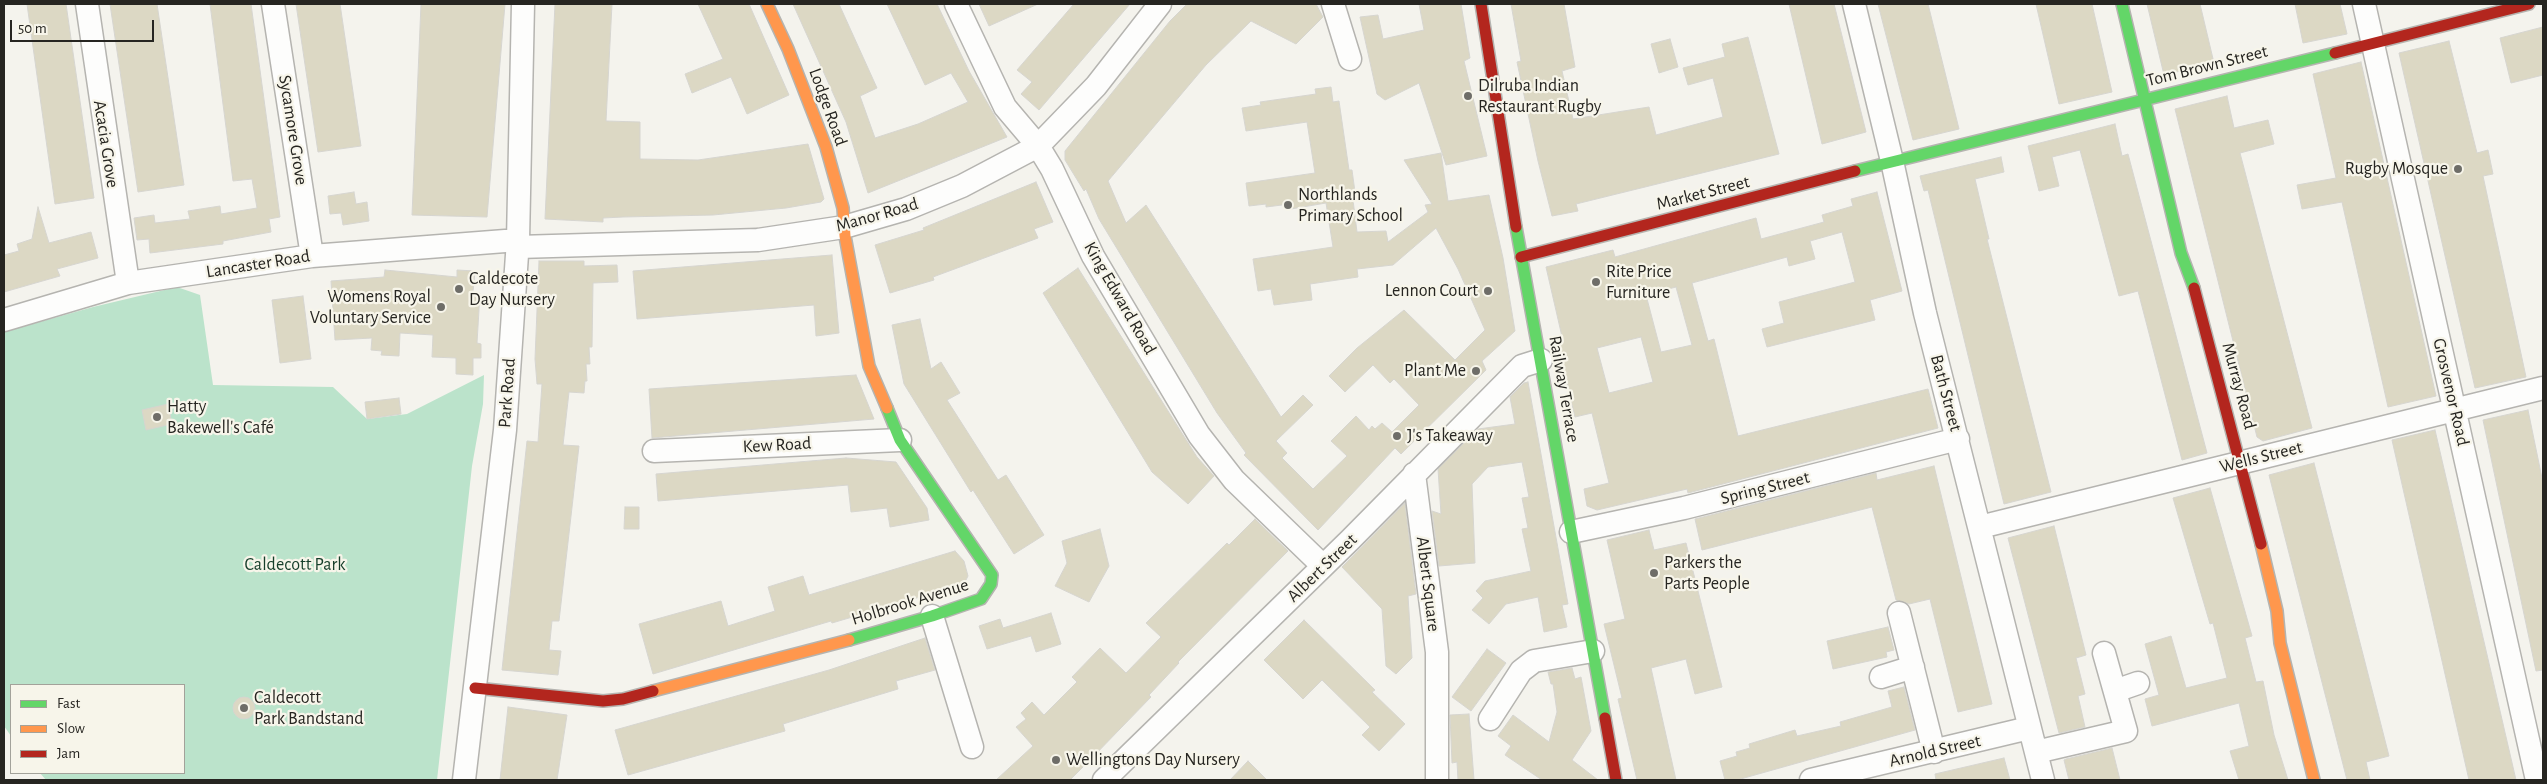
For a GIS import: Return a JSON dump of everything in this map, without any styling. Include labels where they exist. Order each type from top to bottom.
[{"type":"street","name":"Acacia Grove","points":[[88,4],[128,283]]},
{"type":"street","name":"Sycamore Grove","points":[[273,4],[312,256]]},
{"type":"street","name":"Park Road","points":[[464,780],[505,430],[518,244],[523,4]]},
{"type":"street","name":"Lodge Road","points":[[767,4],[788,50],[826,147],[843,208],[844,227]]},
{"type":"street","name":"King Edward Road","points":[[956,4],[1005,107],[1038,146],[1052,169],[1093,256],[1199,435],[1234,480],[1323,566]]},
{"type":"street","name":"Manor Road","points":[[518,244],[758,240],[844,227],[906,208],[962,186],[1038,146],[1096,86],[1160,4]]},
{"type":"street","points":[[1332,4],[1350,59]]},
{"type":"street","name":"Railway Terrace","points":[[1481,4],[1521,257],[1616,780]]},
{"type":"street","name":"Bath Street","points":[[1854,4],[1892,161],[1925,313],[2043,780]]},
{"type":"street","name":"Murray Road","points":[[2122,4],[2181,253],[2199,302],[2241,462],[2277,611],[2280,643],[2314,780]]},
{"type":"street","name":"Grosvenor Road","points":[[2364,4],[2537,780]]},
{"type":"street","name":"Tom Brown Street","points":[[1892,161],[2530,4]]},
{"type":"street","name":"Market Street","points":[[1521,257],[1712,210],[1892,161]]},
{"type":"street","name":"Holbrook Avenue","points":[[475,688],[603,701],[623,699],[794,655],[932,616],[981,598],[987,592],[992,575],[900,440],[869,366],[844,227]]},
{"type":"street","name":"Lancaster Road","points":[[4,320],[128,283],[312,256],[518,244]]},
{"type":"street","name":"Albert Street","points":[[1104,780],[1323,566],[1522,366],[1541,360]]},
{"type":"street","name":"Wells Street","points":[[1980,526],[2455,408],[2543,388]]},
{"type":"street","name":"Spring Street","points":[[1571,532],[1684,508],[1958,439]]},
{"type":"street","name":"Kew Road","points":[[654,451],[900,440]]},
{"type":"street","name":"Albert Square","points":[[1414,474],[1437,652],[1437,780]]},
{"type":"street","points":[[1899,613],[1934,752]]},
{"type":"street","points":[[932,616],[972,747]]},
{"type":"street","points":[[1490,719],[1521,671],[1534,661],[1593,651]]},
{"type":"street","points":[[2036,752],[2126,731],[2104,653]]},
{"type":"street","points":[[1881,677],[1913,667]]},
{"type":"street","points":[[2115,691],[2138,683]]},
{"type":"street","name":"Arnold Street","points":[[1811,780],[2029,728]]},
{"type":"green space","name":"Caldecott Park","points":[[177,287],[200,295],[213,385],[333,387],[367,419],[407,414],[484,375],[483,404],[472,466],[437,780],[46,780],[41,774],[185,774],[185,684],[10,684],[10,735],[4,726],[4,332],[93,307]]},
{"type":"building","points":[[27,4],[66,4],[94,198],[55,204]]},
{"type":"building","points":[[110,4],[157,4],[184,185],[138,192]]},
{"type":"building","points":[[210,4],[251,4],[280,217],[269,219],[271,232],[223,241],[223,244],[150,253],[149,239],[137,240],[134,218],[154,215],[155,223],[190,219],[188,211],[220,206],[221,214],[257,208],[252,179],[233,181]]},
{"type":"building","points":[[296,4],[340,4],[361,146],[318,152]]},
{"type":"building","points":[[421,4],[505,4],[487,217],[412,215]]},
{"type":"building","points":[[555,4],[612,4],[606,121],[640,122],[640,159],[698,160],[808,144],[824,199],[821,202],[786,208],[713,215],[603,218],[603,222],[545,219]]},
{"type":"building","points":[[698,4],[749,4],[789,95],[747,114],[731,77],[692,93],[685,74],[723,59]]},
{"type":"building","points":[[793,4],[839,4],[877,88],[860,96],[875,138],[918,124],[968,102],[951,73],[925,85],[887,4],[937,4],[969,71],[1007,137],[868,193],[846,122]]},
{"type":"building","points":[[979,4],[1038,4],[989,26]]},
{"type":"building","points":[[1074,4],[1130,4],[1039,110],[1021,94],[1032,82],[1017,70]]},
{"type":"building","points":[[1187,4],[1316,4],[1323,17],[1296,44],[1251,21],[1206,65],[1108,181],[1126,223],[1146,205],[1281,417],[1303,395],[1313,405],[1276,441],[1287,453],[1282,458],[1313,489],[1347,456],[1331,441],[1356,416],[1369,430],[1372,426],[1375,429],[1382,423],[1392,432],[1419,405],[1394,379],[1390,383],[1373,365],[1345,392],[1329,376],[1357,348],[1404,310],[1455,360],[1485,330],[1458,269],[1436,228],[1393,265],[1357,269],[1358,277],[1310,284],[1312,300],[1274,305],[1271,289],[1258,291],[1253,259],[1333,247],[1326,203],[1291,209],[1290,204],[1266,207],[1266,204],[1249,206],[1246,183],[1315,173],[1307,122],[1246,131],[1242,108],[1261,105],[1260,102],[1316,94],[1315,89],[1331,87],[1333,102],[1339,101],[1349,170],[1352,170],[1355,192],[1352,192],[1357,232],[1386,231],[1388,242],[1428,212],[1425,205],[1432,204],[1404,160],[1441,153],[1448,201],[1489,195],[1503,258],[1515,331],[1482,361],[1486,370],[1401,454],[1395,448],[1318,530],[1244,455],[1246,453],[1217,413],[1099,219],[1086,189],[1084,191],[1065,160],[1065,151],[1170,21]]},
{"type":"building","points":[[1419,4],[1461,4],[1470,58],[1464,61],[1487,156],[1446,165],[1419,83],[1385,100],[1377,94],[1360,17],[1378,15],[1383,39],[1424,30]]},
{"type":"building","points":[[1511,4],[1564,4],[1575,67],[1562,71],[1573,119],[1649,107],[1656,135],[1723,117],[1713,78],[1688,85],[1683,68],[1725,57],[1722,44],[1748,37],[1779,154],[1576,204],[1578,211],[1552,216],[1517,62],[1521,61]]},
{"type":"building","points":[[1789,4],[1834,4],[1866,132],[1822,144]]},
{"type":"building","points":[[1878,4],[1928,4],[1959,129],[1913,140]]},
{"type":"building","points":[[2036,4],[2092,4],[2112,92],[2059,104]]},
{"type":"building","points":[[2147,4],[2200,4],[2214,63],[2164,75]]},
{"type":"building","points":[[2295,4],[2340,4],[2347,34],[2303,43]]},
{"type":"building","points":[[2543,27],[2543,75],[2511,83],[2500,38]]},
{"type":"building","points":[[1670,39],[1678,67],[1659,73],[1651,44]]},
{"type":"building","points":[[2449,41],[2477,153],[2488,150],[2493,174],[2483,176],[2526,377],[2475,388],[2399,53]]},
{"type":"building","points":[[2361,62],[2436,396],[2388,407],[2342,202],[2302,209],[2297,185],[2336,178],[2313,74]]},
{"type":"building","points":[[2227,96],[2234,128],[2268,120],[2274,144],[2240,153],[2312,428],[2263,441],[2257,437],[2175,109]]},
{"type":"building","points":[[2115,124],[2122,156],[2128,154],[2207,453],[2182,460],[2138,291],[2119,296],[2080,150],[2052,157],[2059,186],[2039,191],[2028,146]]},
{"type":"building","points":[[2001,157],[2004,172],[1975,179],[1989,239],[1987,239],[2051,492],[2004,504],[1928,190],[1924,191],[1920,176]]},
{"type":"building","points":[[1036,182],[1053,222],[1034,229],[1038,238],[933,277],[934,280],[890,293],[875,245],[924,230],[923,228]]},
{"type":"building","points":[[354,192],[356,204],[367,202],[369,221],[343,225],[341,213],[330,214],[328,196]]},
{"type":"building","points":[[1877,192],[1902,291],[1870,300],[1875,320],[1767,347],[1762,329],[1784,323],[1779,302],[1855,282],[1842,232],[1810,241],[1815,259],[1789,266],[1787,257],[1692,283],[1708,341],[1714,339],[1738,436],[1928,389],[1938,428],[1688,493],[1687,489],[1597,510],[1587,506],[1584,489],[1609,483],[1592,413],[1575,417],[1557,343],[1563,341],[1546,267],[1613,250],[1615,257],[1756,218],[1761,239],[1824,222],[1822,215],[1853,206],[1851,199]],"holes":[[[1676,287],[1692,345],[1661,352],[1646,295]],[[1641,337],[1653,382],[1609,393],[1597,348]]]},
{"type":"building","points":[[38,207],[49,243],[91,232],[98,258],[57,269],[60,276],[4,292],[4,255],[19,251],[17,244],[32,239]]},
{"type":"building","points":[[832,255],[839,333],[816,336],[814,305],[637,319],[633,271]]},
{"type":"building","points":[[539,261],[584,261],[584,266],[617,265],[618,282],[593,283],[592,347],[589,347],[590,364],[586,364],[587,381],[585,381],[584,393],[569,392],[563,445],[579,446],[559,621],[552,621],[549,650],[561,651],[558,675],[502,670],[527,441],[538,442],[542,384],[537,384],[535,359]]},
{"type":"building","points":[[1078,268],[1197,457],[1214,476],[1188,504],[1152,472],[1043,293]]},
{"type":"building","points":[[385,270],[457,277],[457,270],[475,271],[473,292],[480,293],[477,343],[481,344],[481,358],[473,358],[473,375],[456,374],[456,358],[432,357],[433,335],[400,333],[399,356],[381,355],[382,351],[371,350],[372,338],[335,340],[331,281],[384,277]]},
{"type":"building","points":[[303,296],[311,359],[280,363],[272,300]]},
{"type":"building","points":[[920,319],[931,369],[941,362],[960,393],[947,400],[998,480],[1006,475],[1044,535],[1014,554],[973,490],[971,492],[904,384],[892,325]]},
{"type":"building","points":[[856,375],[874,419],[652,438],[649,389]]},
{"type":"building","points":[[1528,382],[1568,604],[1562,605],[1567,627],[1544,632],[1538,597],[1506,604],[1489,624],[1472,610],[1483,598],[1476,591],[1485,581],[1531,571],[1522,529],[1528,528],[1522,498],[1529,497],[1522,462],[1488,467],[1472,484],[1475,563],[1439,566],[1432,511],[1441,514],[1438,469],[1478,429],[1515,424],[1510,397],[1524,383]]},
{"type":"building","points":[[399,398],[401,414],[367,419],[365,402]]},
{"type":"building","name":"Hatty Bakewell's Café","points":[[168,404],[172,424],[146,430],[142,410]]},
{"type":"building","points":[[2528,410],[2543,483],[2543,670],[2536,671],[2483,420]]},
{"type":"building","points":[[2435,430],[2516,780],[2469,780],[2392,440]]},
{"type":"building","points":[[846,458],[896,462],[927,508],[929,520],[890,527],[887,508],[851,512],[848,485],[658,501],[656,474]]},
{"type":"building","points":[[2314,463],[2389,756],[2366,762],[2370,780],[2347,780],[2269,475]]},
{"type":"building","points":[[1934,466],[1992,704],[1958,712],[1930,599],[1909,604],[1896,600],[1872,507],[1702,550],[1695,519],[1876,473],[1877,480]]},
{"type":"building","points":[[2210,488],[2252,636],[2245,638],[2256,682],[2263,681],[2274,735],[2288,780],[2239,780],[2230,751],[2249,746],[2239,703],[2152,726],[2145,699],[2159,695],[2145,644],[2171,636],[2186,688],[2227,678],[2213,623],[2210,624],[2173,498]]},
{"type":"building","points":[[1405,503],[1416,594],[1408,596],[1412,658],[1396,674],[1386,666],[1382,609],[1342,567]]},
{"type":"building","points":[[625,507],[639,507],[639,529],[624,529]]},
{"type":"building","points":[[1255,519],[1288,551],[1178,662],[1149,695],[1151,697],[1089,761],[1070,780],[996,780],[1033,746],[1016,727],[1026,719],[1021,713],[1032,702],[1044,715],[1077,682],[1072,677],[1100,648],[1126,673],[1161,637],[1146,623],[1227,543],[1229,545]]},
{"type":"building","points":[[2054,526],[2086,655],[2076,658],[2085,694],[2078,696],[2085,727],[2059,733],[2008,538]]},
{"type":"building","points":[[1100,529],[1109,566],[1089,602],[1055,586],[1067,563],[1062,541]]},
{"type":"building","points":[[1649,530],[1654,550],[1686,543],[1722,687],[1695,694],[1686,659],[1651,668],[1676,780],[1637,780],[1618,699],[1622,698],[1604,624],[1625,619],[1607,540]]},
{"type":"building","points":[[955,551],[964,561],[968,576],[964,584],[653,674],[639,624],[721,601],[728,626],[775,611],[768,587],[803,576],[809,595]]},
{"type":"building","points":[[1051,613],[1061,644],[1036,652],[1031,636],[987,649],[979,626],[1000,619],[1003,628]]},
{"type":"building","points":[[1304,620],[1375,690],[1372,692],[1405,724],[1379,751],[1362,735],[1370,727],[1322,680],[1303,699],[1264,660]]},
{"type":"building","points":[[1888,627],[1894,650],[1886,652],[1887,657],[1833,669],[1827,641]]},
{"type":"building","points":[[925,638],[935,670],[896,681],[898,689],[783,724],[785,731],[628,775],[615,730],[829,670]]},
{"type":"building","points":[[1487,649],[1506,663],[1471,711],[1452,697]]},
{"type":"building","points":[[1572,668],[1575,679],[1581,677],[1591,731],[1572,760],[1598,780],[1542,780],[1505,755],[1511,746],[1498,736],[1513,715],[1549,742],[1557,712],[1553,684],[1551,684],[1548,672]]},
{"type":"building","points":[[1904,687],[1915,730],[1737,780],[1725,780],[1720,761],[1737,756],[1736,752],[1750,748],[1749,744],[1795,730],[1797,736],[1841,726],[1840,722],[1892,707],[1888,691]]},
{"type":"building","name":"Caldecott Park Bandstand","points":[[244,697],[252,700],[255,708],[252,716],[244,719],[236,716],[233,708],[236,700]]},
{"type":"building","points":[[508,707],[567,715],[557,780],[500,780]]},
{"type":"building","points":[[1469,714],[1474,780],[1458,780],[1457,762],[1452,763],[1450,715]]},
{"type":"building","points":[[2112,748],[2120,780],[2069,780],[2064,760]]},
{"type":"building","points":[[2004,758],[2010,780],[1936,780],[1935,774]]},
{"type":"building","points":[[1248,761],[1267,780],[1230,780]]},
{"type":"traffic: fast","points":[[2122,4],[2181,253],[2194,288]]},
{"type":"traffic: fast","points":[[1855,171],[2335,53]]},
{"type":"traffic: fast","points":[[1516,227],[1605,718]]},
{"type":"traffic: fast","points":[[849,640],[932,616],[981,599],[991,584],[992,575],[900,440],[887,408]]},
{"type":"traffic: slow","points":[[767,4],[788,49],[826,147],[843,208],[845,236],[869,366],[887,408]]},
{"type":"traffic: slow","points":[[2261,544],[2277,611],[2280,643],[2314,780]]},
{"type":"traffic: slow","points":[[653,691],[849,640]]},
{"type":"traffic: jam","points":[[1481,4],[1516,227]]},
{"type":"traffic: jam","points":[[2335,53],[2529,4]]},
{"type":"traffic: jam","points":[[1521,257],[1855,171]]},
{"type":"traffic: jam","points":[[2194,288],[2261,544]]},
{"type":"traffic: jam","points":[[475,688],[603,701],[623,699],[653,691]]},
{"type":"traffic: jam","points":[[1605,718],[1616,780]]},
{"type":"place","name":"Dilruba Indian Restaurant Rugby","points":[[1468,96]]},
{"type":"place","name":"Rugby Mosque","points":[[2458,169]]},
{"type":"place","name":"Northlands Primary School","points":[[1288,205]]},
{"type":"place","name":"Rite Price Furniture","points":[[1596,282]]},
{"type":"place","name":"Caldecote Day Nursery","points":[[459,289]]},
{"type":"place","name":"Lennon Court","points":[[1488,291]]},
{"type":"place","name":"Womens Royal Voluntary Service","points":[[441,307]]},
{"type":"place","name":"Plant Me","points":[[1476,371]]},
{"type":"place","name":"Hatty Bakewell's Café","points":[[157,417]]},
{"type":"place","name":"J's Takeaway","points":[[1397,436]]},
{"type":"place","name":"Parkers the Parts People","points":[[1654,573]]},
{"type":"place","name":"Caldecott Park Bandstand","points":[[244,708]]},
{"type":"place","name":"Wellingtons Day Nursery","points":[[1056,760]]}]
